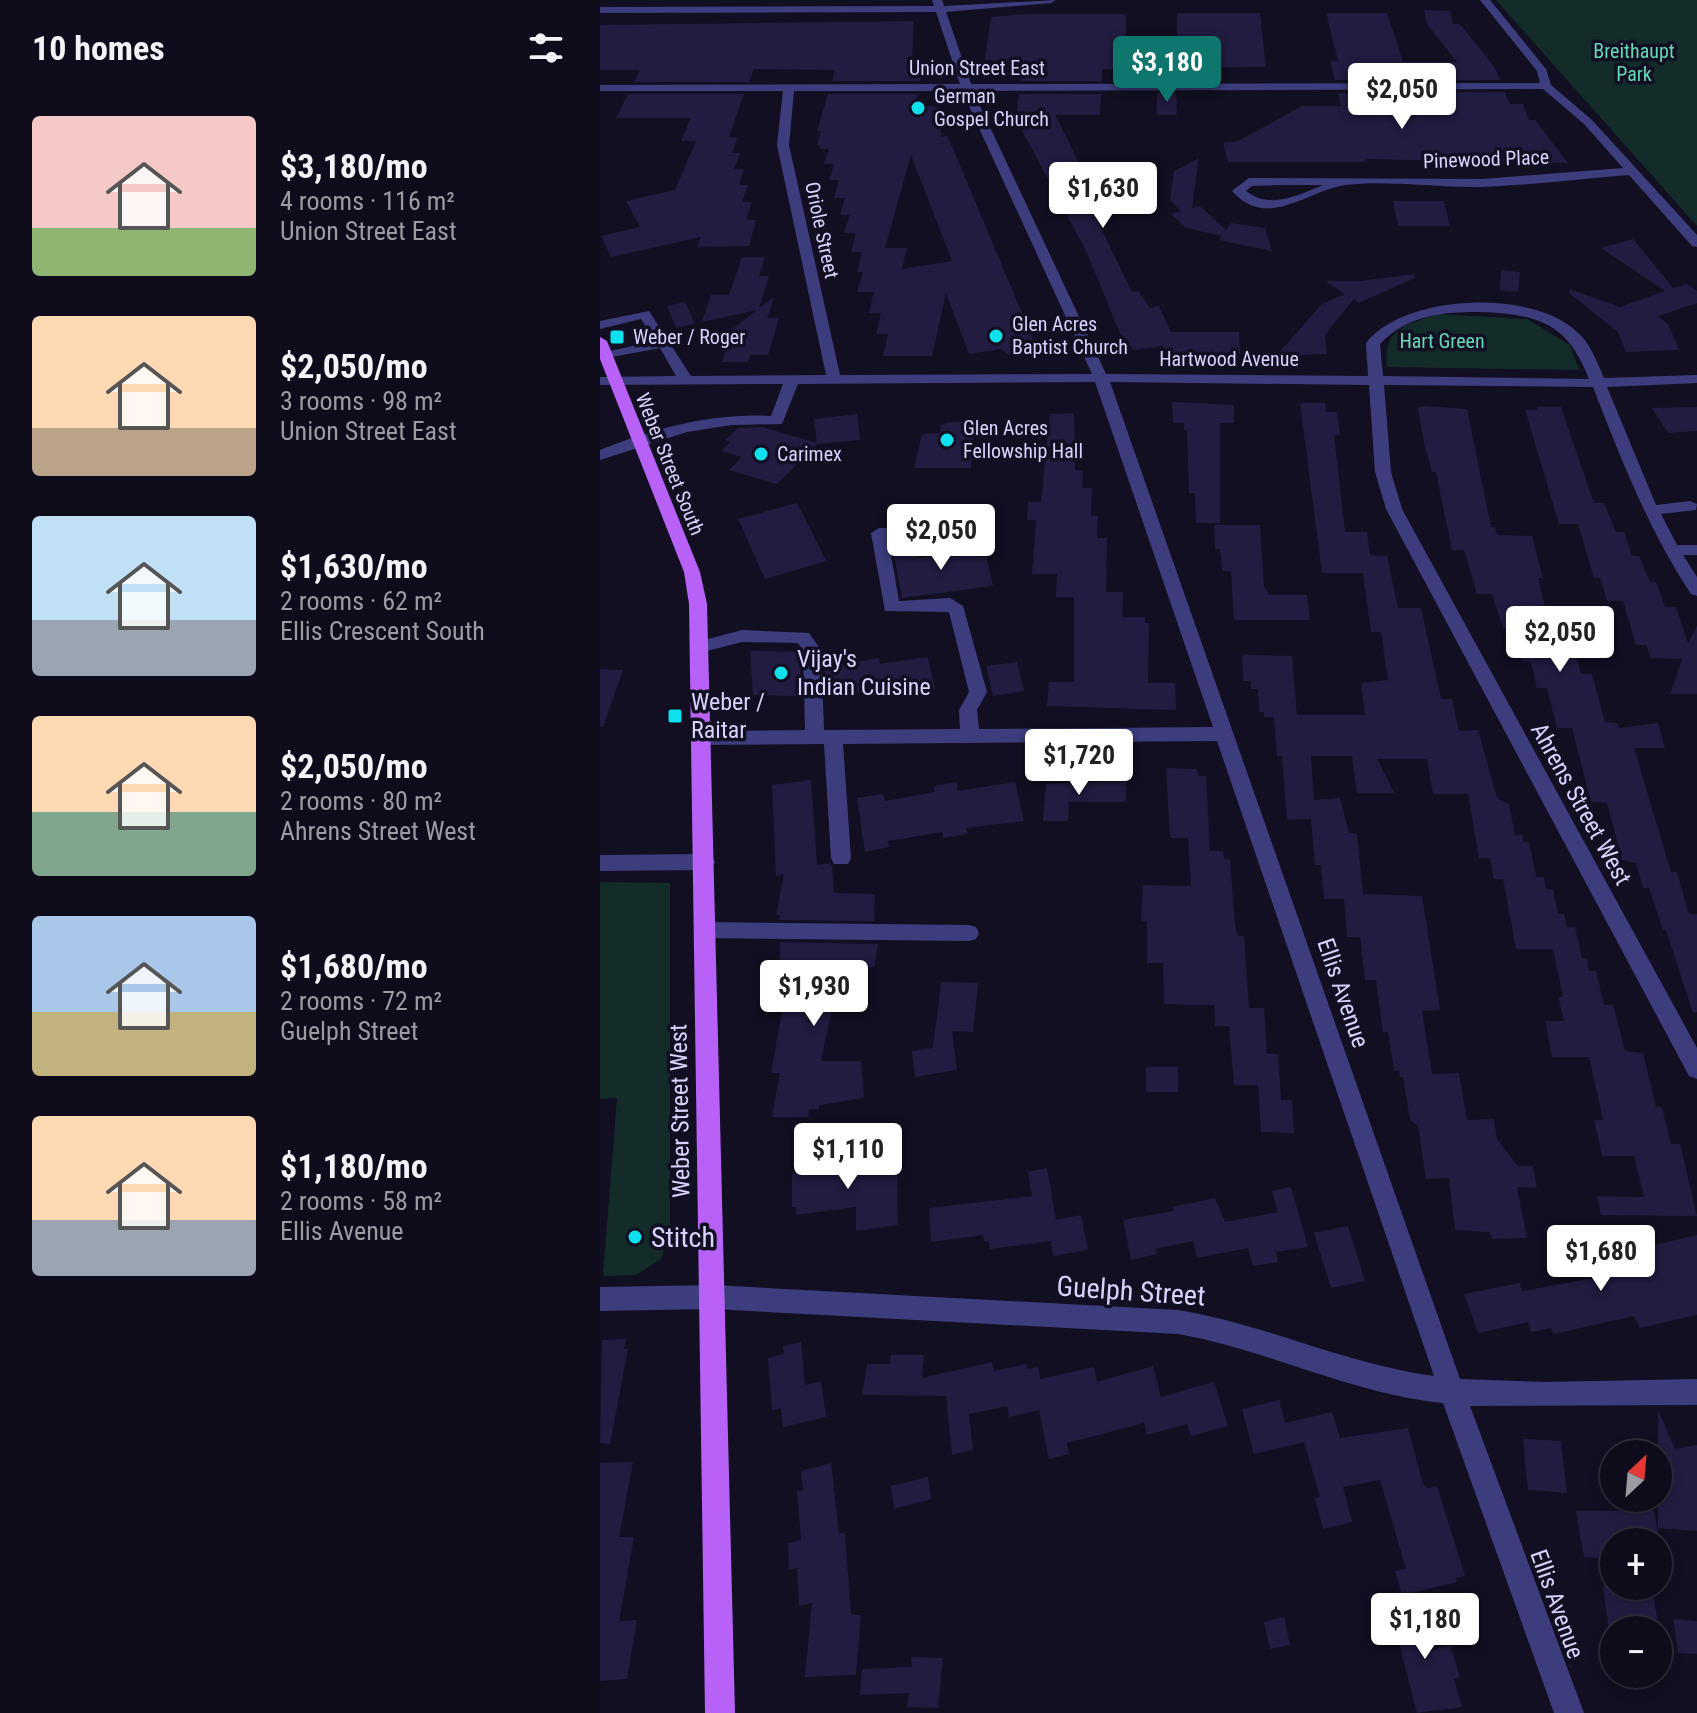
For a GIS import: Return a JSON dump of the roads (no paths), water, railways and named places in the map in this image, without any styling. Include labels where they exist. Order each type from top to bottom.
[{"type":"main road","name":"Weber Street South","points":[[603,349],[608,381],[638,438],[692,572],[698,604]]},
{"type":"main road","name":"Weber Street West","points":[[698,604],[707,930],[720,1713]]},
{"type":"street","points":[[600,10],[1051,0]]},
{"type":"street","points":[[1485,0],[1542,71],[1546,86],[1588,122],[1697,243]]},
{"type":"street","name":"Ellis Avenue","points":[[938,4],[966,86],[1021,206],[1023,219],[1101,378],[1452,1393],[1569,1713]]},
{"type":"street","name":"Union Street East","points":[[600,88],[1546,86]]},
{"type":"street","name":"Oriole Street","points":[[789,88],[783,145],[834,381]]},
{"type":"street","name":"Pinewood Place","points":[[1341,182],[1265,205],[1247,202],[1238,191],[1249,182],[1341,182],[1483,183],[1633,171]]},
{"type":"street","name":"Ahrens Street West","points":[[1697,590],[1652,510],[1596,383],[1593,367],[1574,335],[1525,312],[1480,307],[1429,309],[1386,328],[1373,343],[1373,380],[1383,472],[1394,509],[1697,1069]]},
{"type":"street","points":[[600,325],[644,314],[687,382]]},
{"type":"street","points":[[603,349],[664,343]]},
{"type":"street","name":"Hartwood Avenue","points":[[608,381],[1101,378],[1596,383],[1697,379]]},
{"type":"street","points":[[600,455],[638,438],[745,418],[777,421],[792,381]]},
{"type":"street","points":[[1652,510],[1690,506]]},
{"type":"street","points":[[970,736],[968,710],[978,692],[957,610],[950,604],[891,607],[879,533],[977,533]]},
{"type":"street","points":[[1672,550],[1697,550]]},
{"type":"street","points":[[699,647],[742,636],[803,637],[812,650],[841,858]]},
{"type":"street","points":[[700,738],[1226,734]]},
{"type":"street","points":[[600,863],[705,862]]},
{"type":"street","points":[[707,930],[969,933]]},
{"type":"street","name":"Guelph Street","points":[[600,1299],[713,1297],[1214,1326],[1321,1364],[1452,1393],[1697,1392]]},
{"type":"place","name":"German Gospel Church","points":[[918,108]]},
{"type":"place","name":"Glen Acres Baptist Church","points":[[996,336]]},
{"type":"place","name":"Weber / Roger","points":[[617,337]]},
{"type":"place","name":"Glen Acres Fellowship Hall","points":[[947,440]]},
{"type":"place","name":"Carimex","points":[[761,454]]},
{"type":"place","name":"Vijay's Indian Cuisine","points":[[781,673]]},
{"type":"place","name":"Weber / Raitar","points":[[675,716]]},
{"type":"place","name":"Stitch","points":[[635,1237]]},
{"type":"park label","name":"Breithaupt Park","points":[[1634,62]]},
{"type":"park label","name":"Hart Green","points":[[1442,341]]}]
